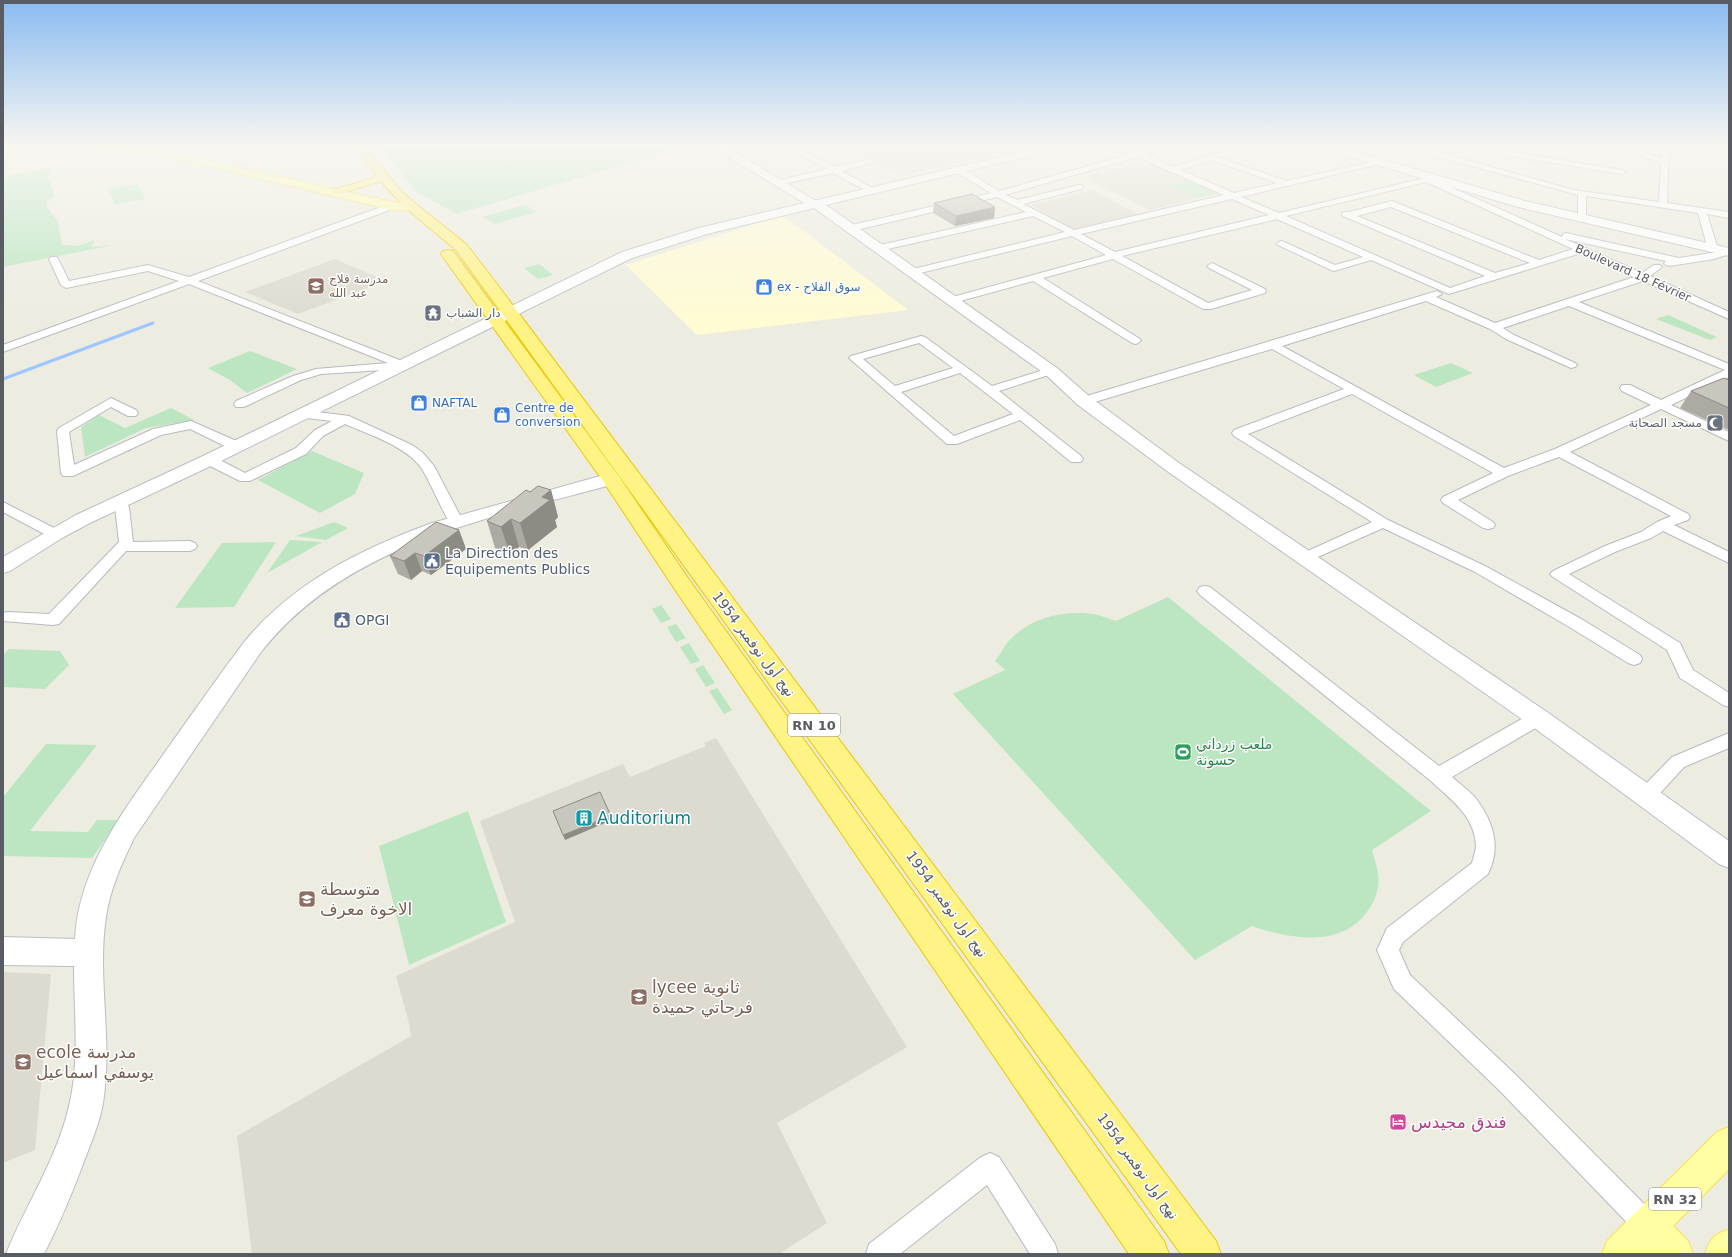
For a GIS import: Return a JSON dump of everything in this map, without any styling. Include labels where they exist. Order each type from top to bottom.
[{"type":"highway","name":"نهج أول نوفمبر 1954","points":[[399,205],[460,248],[504,317],[694,582],[1151,1254]]},
{"type":"highway","name":"نهج أول نوفمبر 1954","points":[[570,408],[611,479],[694,582],[1203,1254]]},
{"type":"main road","points":[[393,205],[402,207]]},
{"type":"main road","name":"RN 32","points":[[1620,1254],[1729,1144]]},
{"type":"main road","points":[[1648,1226],[1675,1254]]},
{"type":"main road","points":[[1723,1254],[1729,1247]]},
{"type":"street","points":[[3,566],[55,534],[504,317],[627,255],[640,252],[690,234],[811,205]]},
{"type":"street","points":[[815,205],[852,228],[1051,371],[1084,401],[1173,467],[1306,557],[1538,718],[1645,797],[1729,856]]},
{"type":"street","points":[[852,228],[952,205]]},
{"type":"street","points":[[1019,205],[1206,307],[1261,291],[1212,266]]},
{"type":"street","points":[[912,272],[1197,205]]},
{"type":"street","points":[[1254,205],[1449,291]]},
{"type":"street","points":[[953,300],[1112,256],[1319,205]]},
{"type":"street","points":[[1324,205],[1494,276]]},
{"type":"street","points":[[1349,215],[1389,205]]},
{"type":"street","points":[[1394,205],[1539,263]]},
{"type":"street","name":"Boulevard 18 Février","points":[[1484,205],[1580,250],[1729,316]]},
{"type":"street","points":[[1525,205],[1713,252],[1728,254]]},
{"type":"street","points":[[1582,205],[1582,218]]},
{"type":"street","points":[[1663,205],[1729,215]]},
{"type":"street","points":[[3,349],[190,281],[402,207]]},
{"type":"street","points":[[1702,211],[1713,252]]},
{"type":"street","points":[[879,248],[924,236],[1034,213]]},
{"type":"street","points":[[1533,228],[1678,261]]},
{"type":"street","points":[[1281,244],[1334,268],[1373,258]]},
{"type":"street","points":[[1084,401],[1273,345],[1580,250]]},
{"type":"street","points":[[1618,267],[1657,267],[1713,252]]},
{"type":"street","points":[[54,258],[66,285],[148,268],[190,281],[403,365]]},
{"type":"street","points":[[1494,327],[1642,278],[1657,267]]},
{"type":"street","points":[[1034,277],[1136,341]]},
{"type":"street","points":[[1427,297],[1494,327],[1510,337],[1571,365]]},
{"type":"street","points":[[1569,302],[1729,368]]},
{"type":"street","points":[[1023,415],[952,441],[855,358],[921,339],[1023,415],[1076,459]]},
{"type":"street","points":[[1273,345],[1503,473]]},
{"type":"street","points":[[240,404],[297,378],[320,371],[403,365]]},
{"type":"street","points":[[894,390],[962,369]]},
{"type":"street","points":[[990,390],[1051,371]]},
{"type":"street","points":[[1488,525],[1448,500],[1503,473],[1560,452],[1659,404],[1729,373]]},
{"type":"street","points":[[1626,388],[1729,437]]},
{"type":"street","points":[[1352,390],[1238,433],[1383,523],[1480,569],[1577,624],[1634,659]]},
{"type":"street","points":[[132,413],[111,402],[63,431],[68,472],[157,432],[191,425],[236,446]]},
{"type":"street","points":[[302,414],[345,419],[407,448],[417,455],[427,466],[457,523]]},
{"type":"street","points":[[209,460],[245,478],[301,451],[319,433],[345,419]]},
{"type":"street","points":[[1560,452],[1683,517],[1662,525],[1646,535],[1610,548],[1558,574],[1674,648],[1686,674],[1729,701]]},
{"type":"street","points":[[24,1254],[42,1220],[62,1176],[79,1131],[88,1096],[91,1051],[89,953],[93,911],[100,885],[109,861],[124,831],[251,647],[282,614],[307,594],[361,560],[413,536],[611,479]]},
{"type":"street","points":[[3,506],[55,534]]},
{"type":"street","points":[[8,617],[53,620],[126,543],[122,507]]},
{"type":"street","points":[[1306,557],[1383,523]]},
{"type":"street","points":[[1662,525],[1729,558]]},
{"type":"street","points":[[122,547],[190,546]]},
{"type":"street","points":[[1205,591],[1438,776],[1470,805],[1481,825],[1486,846],[1481,868],[1395,935],[1388,950],[1402,982],[1508,1083],[1648,1226]]},
{"type":"street","points":[[1438,776],[1538,718]]},
{"type":"street","points":[[1645,797],[1678,762],[1727,744]]},
{"type":"street","points":[[3,951],[89,953]]},
{"type":"street","points":[[879,1254],[990,1166],[1045,1254]]},
{"type":"shaded area","points":[[1031,205],[1120,205],[1139,215],[1075,230]]},
{"type":"shaded area","points":[[1138,205],[1172,205],[1149,210]]},
{"type":"shaded area","name":"ex - سوق الفلاح","points":[[783,215],[908,310],[697,335],[626,265]]},
{"type":"shaded area","name":"مدرسة فلاح عبد الله","points":[[335,259],[386,281],[298,314],[245,292]]},
{"type":"shaded area","name":"lycee ثانوية فرحاتي حميدة","points":[[716,738],[907,1047],[777,1123],[827,1223],[779,1254],[252,1254],[237,1136],[411,1036],[408,1019],[396,976],[515,922],[480,821],[623,764],[630,777],[706,746],[704,743]]},
{"type":"shaded area","name":"ecole مدرسة يوسفي اسماعيل","points":[[3,972],[51,974],[35,1150],[3,1163]]},
{"type":"green space","points":[[3,205],[47,205],[47,207],[58,222],[62,245],[78,246],[95,240],[91,247],[114,245],[3,267]]},
{"type":"green space","points":[[440,205],[488,205],[457,214]]},
{"type":"green space","points":[[525,205],[537,212],[495,224],[482,217]]},
{"type":"green space","points":[[539,264],[553,275],[538,279],[524,268]]},
{"type":"green space","points":[[1668,315],[1717,337],[1710,340],[1656,319]]},
{"type":"green space","points":[[250,351],[297,369],[247,393],[230,380],[208,368]]},
{"type":"green space","points":[[1451,363],[1473,373],[1436,387],[1414,375]]},
{"type":"green space","points":[[171,408],[194,420],[146,428],[85,457],[81,427],[99,415],[125,428]]},
{"type":"green space","points":[[312,451],[364,473],[355,494],[320,513],[258,480]]},
{"type":"green space","points":[[334,522],[348,528],[326,540],[296,536]]},
{"type":"green space","points":[[290,540],[322,542],[267,573]]},
{"type":"green space","points":[[276,542],[234,607],[175,608],[222,543]]},
{"type":"green space","name":"ملعب زرداني حسونة","points":[[1168,597],[1431,811],[1372,850],[1377,868],[1378,879],[1378,888],[1374,901],[1358,922],[1345,930],[1331,935],[1299,937],[1267,931],[1252,926],[1195,960],[953,694],[1005,670],[995,661],[1007,643],[1016,634],[1037,621],[1061,614],[1086,613],[1116,621]]},
{"type":"green space","points":[[661,605],[671,619],[661,623],[652,609]]},
{"type":"green space","points":[[676,624],[686,638],[676,642],[667,627]]},
{"type":"green space","points":[[689,643],[700,661],[691,664],[680,647]]},
{"type":"green space","points":[[9,649],[60,651],[69,665],[45,689],[3,687],[3,655]]},
{"type":"green space","points":[[703,665],[715,683],[706,687],[695,669]]},
{"type":"green space","points":[[717,688],[732,710],[724,714],[709,691]]},
{"type":"green space","points":[[46,744],[97,745],[30,831],[88,832],[97,820],[119,820],[92,858],[3,856],[3,797]]},
{"type":"green space","points":[[468,811],[506,922],[409,965],[379,846]]},
{"type":"building","points":[[937,205],[991,205],[995,207],[956,216]]},
{"type":"building","points":[[1724,378],[1729,380],[1729,408],[1691,391]]},
{"type":"building","points":[[538,486],[551,490],[542,497],[550,500],[520,523],[511,519],[501,527],[487,521],[526,490],[530,492]]},
{"type":"building","points":[[436,522],[459,530],[424,556],[415,553],[404,561],[390,556]]},
{"type":"building","name":"Auditorium","points":[[600,792],[611,816],[563,835],[553,811]]},
{"type":"waterway","points":[[3,379],[153,323]]},
{"type":"place","name":"مدرسة فلاح عبد الله","points":[[316,286]]},
{"type":"place","name":"ex - سوق الفلاح","points":[[764,287]]},
{"type":"place","name":"دار الشباب","points":[[433,313]]},
{"type":"place","name":"NAFTAL","points":[[419,403]]},
{"type":"place","name":"Centre de conversion","points":[[502,415]]},
{"type":"place","name":"مسجد الصحابة","points":[[1715,423]]},
{"type":"place","name":"La Direction des Equipements Publics","points":[[432,561]]},
{"type":"place","name":"OPGI","points":[[342,620]]},
{"type":"place","name":"ملعب زرداني حسونة","points":[[1183,752]]},
{"type":"place","name":"Auditorium","points":[[584,818]]},
{"type":"place","name":"متوسطة الاخوة معرف","points":[[307,899]]},
{"type":"place","name":"lycee ثانوية فرحاتي حميدة","points":[[639,997]]},
{"type":"place","name":"ecole مدرسة يوسفي اسماعيل","points":[[23,1062]]},
{"type":"place","name":"فندق مجيدس","points":[[1398,1122]]}]
